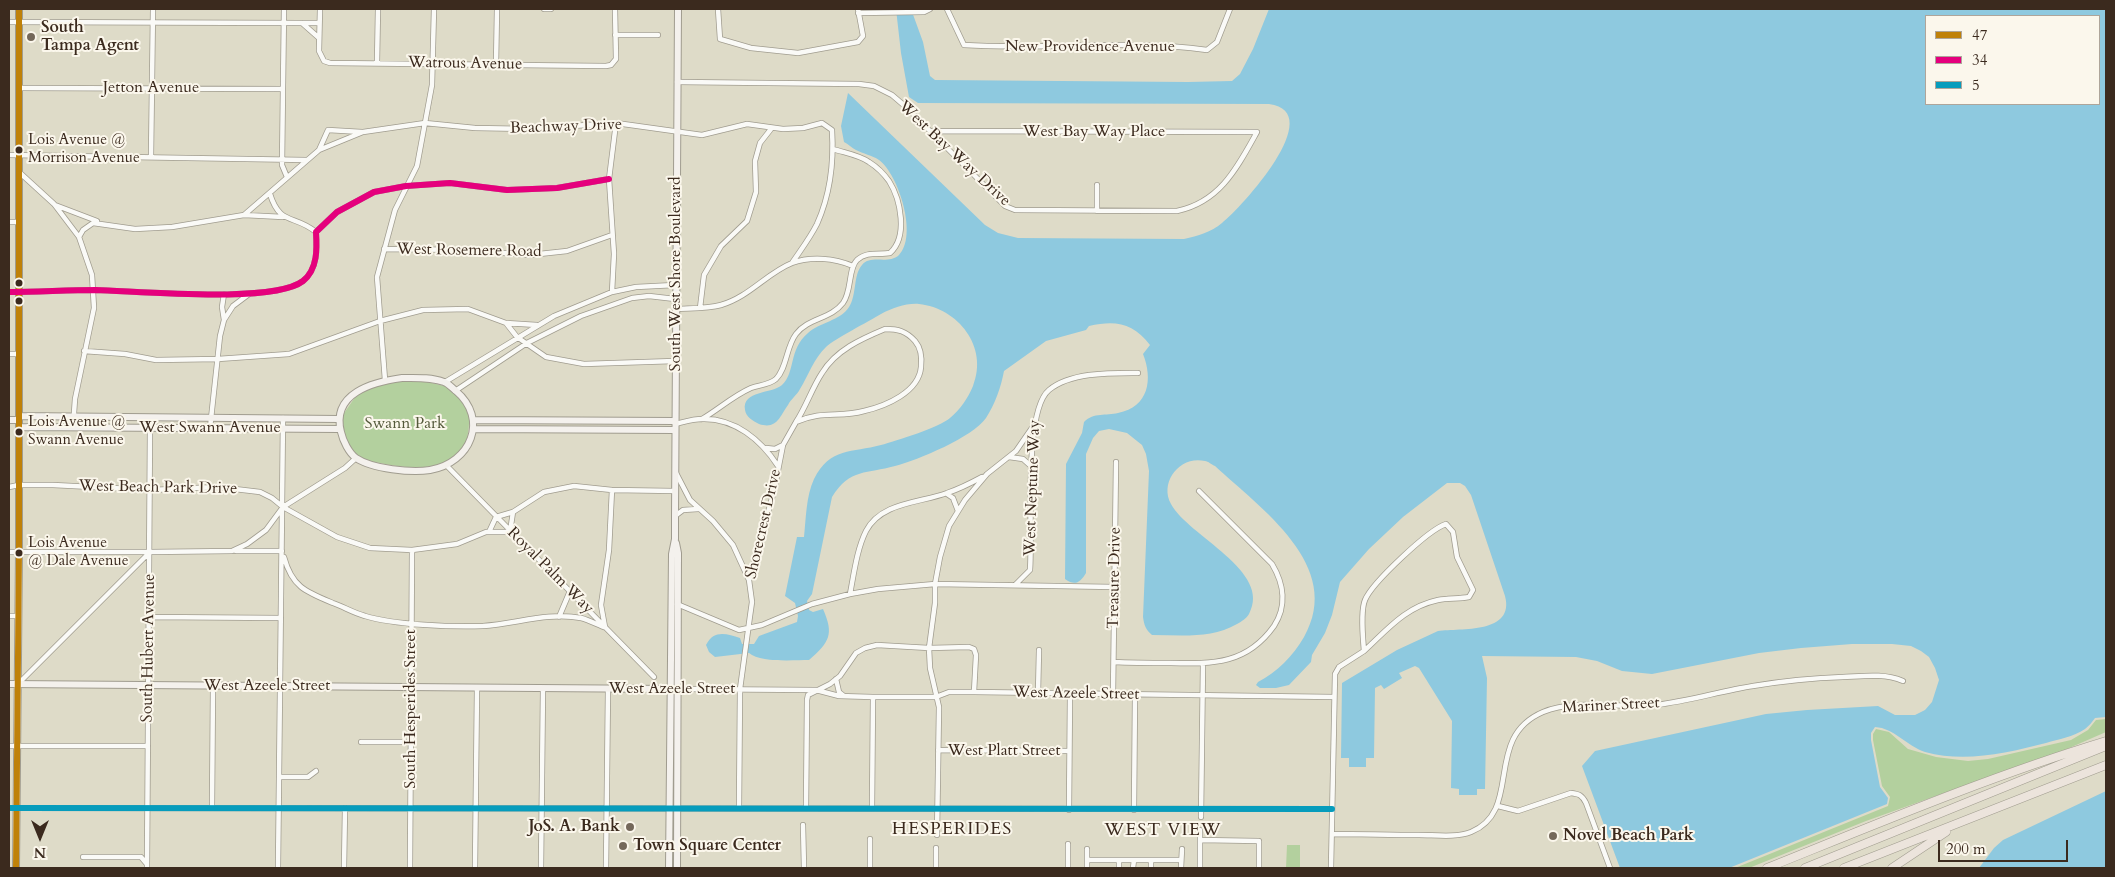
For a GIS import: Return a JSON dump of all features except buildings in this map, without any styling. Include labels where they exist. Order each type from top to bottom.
[{"type":"highway","points":[[1767,868],[1902,814],[2038,763],[2106,740]]},
{"type":"highway","points":[[1805,868],[2106,746]]},
{"type":"highway","points":[[1844,868],[2106,764]]},
{"type":"highway","points":[[1892,868],[1934,839],[1986,812]]},
{"type":"street","points":[[16,868],[16,822],[12,808],[12,746],[18,684],[20,421],[18,354],[19,9]]},
{"type":"street","points":[[151,157],[153,9]]},
{"type":"street","points":[[284,9],[282,165],[287,177]]},
{"type":"street","points":[[319,38],[320,9]]},
{"type":"street","points":[[377,63],[378,9]]},
{"type":"street","points":[[385,380],[377,276],[395,210],[417,166],[432,85],[434,9]]},
{"type":"street","points":[[496,65],[497,9]]},
{"type":"street","points":[[544,9],[551,9]]},
{"type":"street","points":[[615,9],[616,35],[658,35]]},
{"type":"street","name":"South West Shore Boulevard","points":[[669,868],[672,554],[676,516],[675,285],[678,9]]},
{"type":"street","points":[[718,9],[720,39],[752,48],[798,53],[858,42],[863,36],[858,11],[924,12],[930,9]]},
{"type":"street","name":"New Providence Avenue","points":[[947,9],[964,45],[1012,48],[1124,43],[1207,50],[1217,42],[1230,9]]},
{"type":"street","points":[[9,22],[319,23]]},
{"type":"street","points":[[302,23],[319,38]]},
{"type":"street","name":"Watrous Avenue","points":[[319,38],[319,54],[324,61],[606,66],[611,65],[616,59],[616,35]]},
{"type":"street","name":"West Bay Way Drive","points":[[677,82],[844,83],[866,85],[892,95],[1005,206],[1015,210],[1177,211],[1192,208],[1207,200],[1236,172],[1257,132]]},
{"type":"street","name":"Jetton Avenue","points":[[19,88],[283,89]]},
{"type":"street","name":"Beachway Drive","points":[[363,132],[425,123],[475,128],[511,129],[616,123],[702,135],[747,124],[771,129],[803,128],[822,123],[832,130],[833,149]]},
{"type":"street","points":[[612,292],[614,254],[609,179],[616,123]]},
{"type":"street","points":[[700,308],[704,275],[721,246],[747,221],[756,192],[755,161],[760,143],[771,129]]},
{"type":"street","points":[[319,150],[328,130],[363,132]]},
{"type":"street","name":"West Bay Way Place","points":[[930,131],[1257,132]]},
{"type":"street","points":[[244,216],[319,150],[363,132]]},
{"type":"street","points":[[473,430],[675,425],[702,419],[738,395],[775,380],[782,371],[791,342],[797,332],[808,324],[835,311],[843,304],[848,295],[853,266],[857,260],[865,255],[890,253],[896,248],[900,236],[899,213],[896,197],[889,182],[881,172],[862,158],[833,149],[827,195],[816,225],[792,263],[737,298],[721,305],[675,309]]},
{"type":"street","points":[[9,155],[306,160]]},
{"type":"street","points":[[19,172],[54,204],[79,237],[92,275],[94,308],[84,351],[73,427]]},
{"type":"street","points":[[316,232],[337,212],[374,192],[406,186],[450,183],[507,190],[557,188],[609,179]]},
{"type":"street","points":[[1097,185],[1097,211]]},
{"type":"street","points":[[270,194],[276,210],[284,217]]},
{"type":"street","points":[[54,204],[105,224]]},
{"type":"street","points":[[9,292],[94,290],[250,294],[279,290],[302,282],[310,273],[317,252],[316,232],[306,224],[284,217],[244,216],[172,228],[134,229],[93,223],[87,225],[79,237]]},
{"type":"street","points":[[9,222],[19,222]]},
{"type":"street","name":"West Rosemere Road","points":[[384,249],[465,250],[530,255],[567,251],[612,236]]},
{"type":"street","points":[[792,263],[829,259],[853,266]]},
{"type":"street","points":[[445,382],[538,325],[612,292],[636,287],[675,285]]},
{"type":"street","points":[[224,294],[222,307],[224,320]]},
{"type":"street","points":[[210,428],[220,336],[224,320],[233,306],[250,294]]},
{"type":"street","points":[[455,391],[527,343],[581,316],[632,298],[649,296],[675,299]]},
{"type":"street","points":[[84,351],[125,354],[156,360],[218,359],[289,354],[380,320],[423,310],[468,308],[506,323],[538,325]]},
{"type":"street","points":[[506,323],[517,337],[546,357],[584,364],[675,361]]},
{"type":"street","name":"Shorecrest Drive","points":[[740,809],[740,689],[752,602],[749,580],[774,491],[783,446],[820,375],[835,356],[848,347],[885,329],[902,330],[918,343],[921,355],[920,375],[910,390],[864,412],[822,414],[810,416],[796,422]]},
{"type":"street","points":[[9,354],[18,354]]},
{"type":"street","name":"West Neptune Way","points":[[1015,585],[1030,570],[1034,425],[1040,400],[1048,390],[1063,382],[1102,373],[1138,373]]},
{"type":"street","points":[[422,378],[445,382],[462,397],[470,410],[472,420],[473,430],[465,450],[459,456],[446,465],[431,470],[405,470],[372,464],[356,458],[346,444],[340,429],[339,418],[347,402],[356,391],[385,380],[422,378]]},
{"type":"street","name":"West Swann Avenue","points":[[20,421],[74,416],[339,418]]},
{"type":"street","points":[[278,868],[283,418]]},
{"type":"street","points":[[702,419],[740,428],[766,448],[778,466]]},
{"type":"street","name":"West Swann Avenue","points":[[9,420],[73,427],[340,429]]},
{"type":"street","points":[[472,420],[675,425]]},
{"type":"street","points":[[937,835],[939,707],[930,668],[930,648],[935,584],[944,541],[949,526],[974,486],[1009,458],[1021,445],[1034,425]]},
{"type":"street","name":"South Hubert Avenue","points":[[148,867],[150,428]]},
{"type":"street","points":[[766,448],[775,449],[783,446]]},
{"type":"street","points":[[232,551],[266,530],[283,508],[345,468],[356,458]]},
{"type":"street","points":[[1009,458],[1023,459],[1032,467]]},
{"type":"street","name":"Treasure Drive","points":[[1113,695],[1116,462]]},
{"type":"street","name":"Royal Palm Way","points":[[446,465],[654,677]]},
{"type":"street","points":[[675,470],[690,500],[698,509],[714,521],[734,545],[749,580]]},
{"type":"street","points":[[850,594],[864,539],[873,520],[882,513],[894,508],[947,494],[987,474]]},
{"type":"street","name":"West Beach Park Drive","points":[[9,487],[19,485],[151,490],[218,487],[260,492],[272,498],[283,508],[337,537],[370,548],[412,550],[457,544],[489,532],[510,532]]},
{"type":"street","points":[[489,532],[496,517],[513,512],[544,492],[561,488],[574,486],[612,490],[675,491]]},
{"type":"street","points":[[606,628],[600,605],[609,550],[612,490]]},
{"type":"street","points":[[1114,662],[1203,664],[1239,656],[1260,642],[1278,620],[1283,597],[1278,575],[1267,558],[1199,491]]},
{"type":"street","points":[[947,494],[953,498],[958,511]]},
{"type":"street","points":[[676,516],[683,510],[698,509]]},
{"type":"street","points":[[510,532],[513,512]]},
{"type":"street","points":[[1331,868],[1336,670],[1364,651],[1398,618],[1409,611],[1437,600],[1469,597],[1472,594],[1473,590],[1457,557],[1453,532],[1446,524],[1437,528],[1403,557],[1365,599],[1363,605],[1364,651]]},
{"type":"street","name":"South West Shore Boulevard","points":[[675,539],[678,553],[679,605],[677,868]]},
{"type":"street","name":"South Hesperides Street","points":[[410,868],[412,550]]},
{"type":"street","points":[[9,552],[282,551]]},
{"type":"street","points":[[282,551],[287,570],[297,586],[311,594],[366,616],[412,624],[484,626],[523,619],[582,618],[606,628]]},
{"type":"street","points":[[18,684],[150,552]]},
{"type":"street","points":[[672,602],[739,630],[748,629],[812,604],[878,589],[935,584],[1115,587]]},
{"type":"street","points":[[559,617],[570,591]]},
{"type":"street","points":[[9,616],[18,616]]},
{"type":"street","points":[[149,617],[281,618]]},
{"type":"street","points":[[806,809],[808,695],[836,679],[856,653],[877,645],[930,648],[969,647],[974,649],[976,655],[974,692]]},
{"type":"street","points":[[1038,693],[1039,650]]},
{"type":"street","points":[[1201,817],[1203,664]]},
{"type":"street","name":"Mariner Street","points":[[1332,834],[1461,834],[1472,832],[1486,823],[1498,806],[1504,768],[1510,747],[1526,724],[1543,712],[1577,706],[1656,705],[1752,686],[1809,679],[1892,676],[1903,681]]},
{"type":"street","points":[[836,679],[839,692],[844,696]]},
{"type":"street","name":"West Azeele Street","points":[[9,684],[816,690],[844,696],[873,697],[936,697],[949,692],[1334,697]]},
{"type":"street","points":[[212,808],[213,686]]},
{"type":"street","points":[[475,868],[477,688]]},
{"type":"street","points":[[541,868],[543,688]]},
{"type":"street","points":[[606,868],[608,689]]},
{"type":"street","points":[[1069,810],[1070,694]]},
{"type":"street","points":[[1134,810],[1135,695]]},
{"type":"street","points":[[872,809],[873,697]]},
{"type":"street","points":[[361,742],[412,742]]},
{"type":"street","points":[[12,746],[148,746]]},
{"type":"street","name":"West Platt Street","points":[[938,750],[1070,751]]},
{"type":"street","points":[[279,777],[308,777],[316,771]]},
{"type":"street","points":[[1498,806],[1518,812],[1571,793],[1583,796],[1610,868]]},
{"type":"street","points":[[12,808],[1332,809]]},
{"type":"street","points":[[344,808],[344,868]]},
{"type":"street","points":[[9,812],[16,822]]},
{"type":"street","points":[[803,825],[804,868]]},
{"type":"street","points":[[1200,830],[1200,868]]},
{"type":"street","points":[[870,840],[870,868]]},
{"type":"street","points":[[1200,840],[1259,841],[1259,868]]},
{"type":"street","points":[[1068,844],[1068,868]]},
{"type":"street","points":[[936,848],[936,868]]},
{"type":"street","points":[[1087,849],[1087,868]]},
{"type":"street","points":[[1181,868],[1182,849]]},
{"type":"street","points":[[83,857],[141,857],[148,867]]},
{"type":"street","points":[[1087,860],[1181,860]]},
{"type":"street","points":[[1119,860],[1119,868]]},
{"type":"street","points":[[1134,860],[1134,868]]},
{"type":"street","points":[[1151,860],[1152,868]]},
{"type":"green space","name":"Swann Park","points":[[423,381],[453,388],[467,408],[469,413],[468,433],[464,446],[457,455],[447,462],[423,467],[396,466],[368,461],[356,456],[350,449],[344,431],[342,416],[358,393],[385,382]]},
{"type":"green space","points":[[2106,719],[2106,732],[2067,749],[1866,821],[1749,868],[1735,868],[1888,806],[1890,797],[1882,786],[1873,740],[1873,734],[1876,729],[1889,732],[1908,749],[1936,757],[1968,761],[1988,759],[2071,740],[2088,730],[2096,720]]},
{"type":"green space","points":[[1287,845],[1300,845],[1300,868],[1286,868]]},
{"type":"water","points":[[896,9],[911,9],[923,42],[930,76],[935,80],[1188,82],[1232,81],[1240,74],[1253,49],[1269,9],[2106,9],[2106,717],[2095,718],[2085,729],[2066,738],[2016,750],[1971,757],[1955,757],[1925,752],[1888,730],[1875,727],[1871,733],[1871,740],[1880,787],[1888,798],[1887,804],[1729,868],[1620,868],[1582,766],[1595,751],[1766,714],[1878,706],[1895,715],[1915,715],[1925,710],[1932,702],[1939,680],[1929,657],[1911,646],[1852,644],[1759,653],[1652,674],[1622,671],[1597,661],[1576,657],[1482,656],[1487,678],[1485,789],[1477,789],[1477,795],[1459,795],[1459,789],[1451,788],[1452,721],[1419,668],[1415,666],[1399,673],[1402,678],[1384,689],[1381,685],[1375,688],[1374,758],[1366,758],[1366,767],[1349,767],[1349,758],[1341,758],[1342,683],[1397,650],[1438,631],[1484,627],[1502,617],[1506,608],[1505,596],[1471,495],[1465,486],[1460,483],[1447,483],[1403,517],[1369,549],[1340,582],[1332,615],[1325,633],[1312,655],[1311,662],[1289,685],[1276,688],[1260,688],[1256,685],[1258,682],[1284,663],[1304,637],[1314,611],[1314,586],[1306,563],[1292,541],[1254,500],[1209,462],[1196,460],[1180,466],[1170,479],[1168,496],[1171,504],[1180,516],[1225,555],[1239,569],[1249,583],[1253,598],[1249,614],[1245,619],[1227,629],[1206,634],[1152,635],[1148,631],[1143,617],[1149,471],[1146,454],[1142,445],[1127,433],[1109,429],[1099,431],[1093,438],[1086,454],[1086,573],[1082,579],[1074,583],[1065,579],[1066,464],[1082,433],[1084,422],[1092,417],[1128,410],[1136,405],[1146,391],[1148,382],[1148,373],[1143,354],[1150,345],[1130,328],[1108,323],[1089,326],[1086,330],[1046,341],[1004,371],[989,413],[970,433],[917,459],[852,477],[839,488],[832,497],[812,594],[807,601],[809,610],[813,612],[823,609],[828,625],[828,637],[822,648],[809,660],[769,660],[749,653],[715,657],[709,652],[706,645],[709,640],[717,635],[726,634],[740,638],[742,644],[754,644],[759,636],[797,622],[798,616],[795,603],[785,596],[797,537],[804,537],[809,493],[814,479],[827,461],[843,453],[881,445],[945,422],[966,399],[973,386],[977,371],[977,357],[973,344],[967,332],[957,321],[933,307],[919,304],[904,305],[881,314],[826,347],[815,362],[799,391],[774,424],[759,424],[747,415],[745,404],[748,399],[759,393],[777,388],[786,380],[797,346],[808,333],[845,312],[849,307],[853,297],[857,274],[862,265],[870,260],[895,258],[904,246],[907,234],[904,206],[893,178],[879,160],[856,150],[844,142],[841,126],[848,93],[985,225],[998,233],[1018,238],[1184,239],[1204,233],[1218,226],[1232,214],[1261,181],[1286,141],[1290,124],[1285,111],[1269,104],[918,103],[909,97]]},
{"type":"water","points":[[2106,791],[2106,868],[1979,868],[1994,848],[2003,840]]},
{"type":"transit line","name":"47","points":[[16,868],[19,552],[19,9]]},
{"type":"transit line","name":"34","points":[[9,292],[96,290],[172,294],[235,294],[287,288],[303,281],[312,271],[316,258],[316,232],[337,212],[374,192],[406,186],[450,183],[507,190],[557,188],[609,179]]},
{"type":"transit line","name":"5","points":[[9,808],[1332,809]]},
{"type":"place","name":"South Tampa Agent","points":[[31,37]]},
{"type":"place","name":"Lois Avenue @ Morrison Avenue","points":[[19,150]]},
{"type":"place","name":"Lois Avenue @ Swann Avenue","points":[[19,432]]},
{"type":"place","name":"Lois Avenue @ Dale Avenue","points":[[19,553]]},
{"type":"place","name":"JoS. A. Bank","points":[[630,827]]},
{"type":"place","name":"Novel Beach Park","points":[[1553,836]]},
{"type":"place","name":"Town Square Center","points":[[623,846]]},
{"type":"district","name":"HESPERIDES","points":[[952,830]]},
{"type":"district","name":"WEST VIEW","points":[[1163,831]]}]
